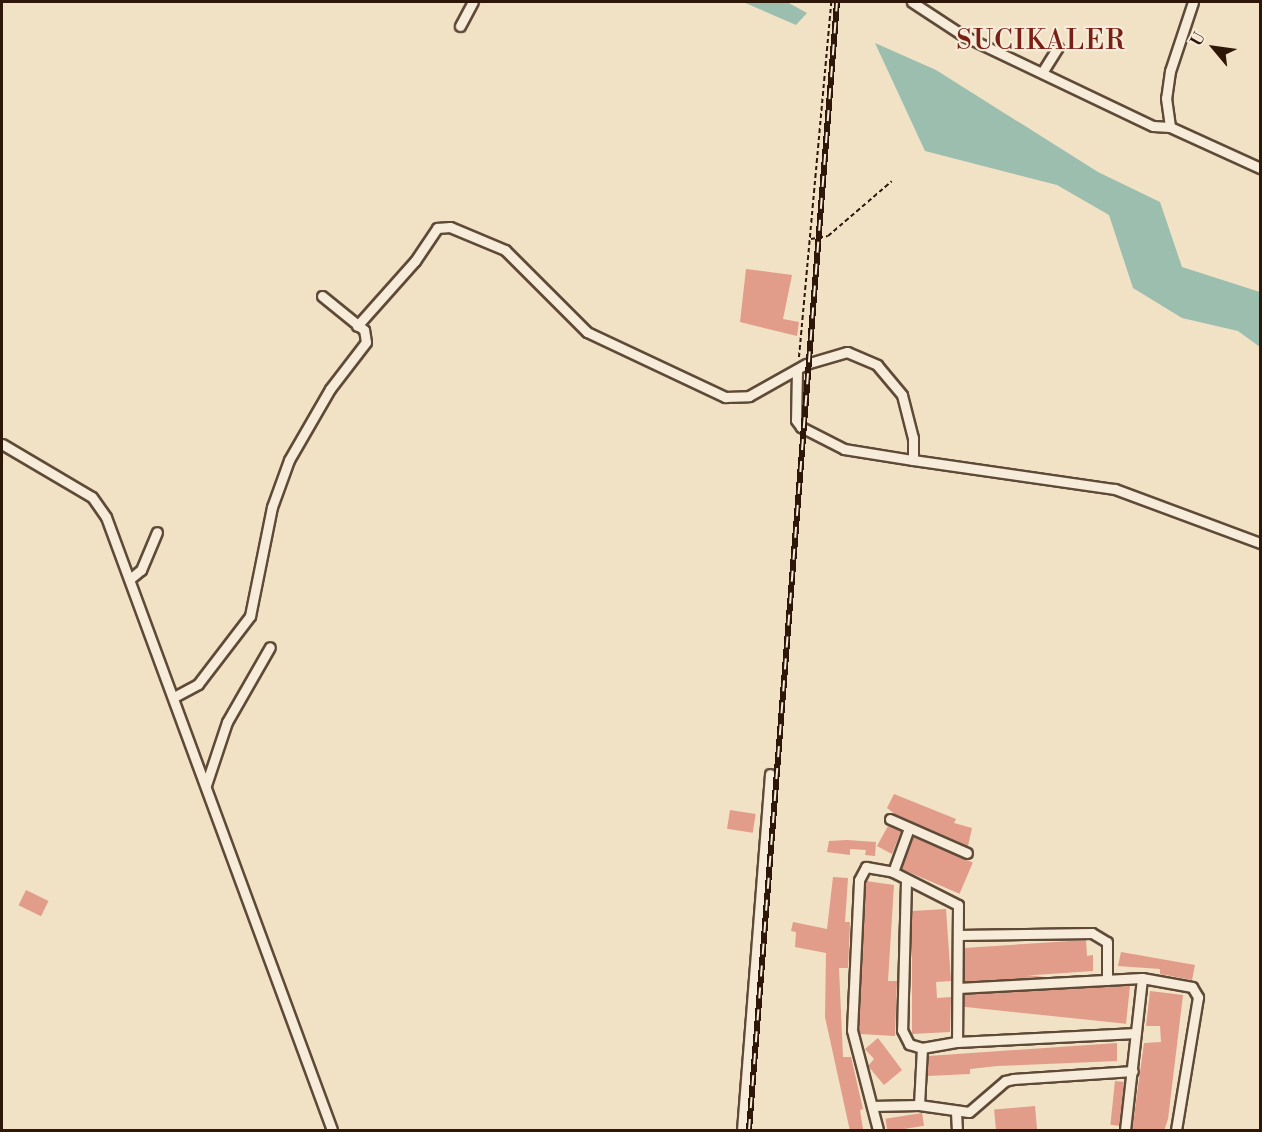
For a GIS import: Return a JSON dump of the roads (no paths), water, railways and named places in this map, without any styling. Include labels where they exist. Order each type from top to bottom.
[{"type":"street","points":[[460,26],[473,2]]},
{"type":"street","points":[[912,2],[964,36],[1043,71],[1153,126],[1170,127],[1260,168]]},
{"type":"street","points":[[1170,127],[1166,98],[1170,71],[1193,2]]},
{"type":"street","points":[[1043,71],[1058,47]]},
{"type":"street","points":[[357,326],[415,261],[437,228],[450,227],[506,250],[587,332],[725,397],[750,396],[797,370],[840,351],[877,364],[905,400],[913,459]]},
{"type":"street","points":[[174,698],[198,684],[250,616],[272,507],[290,460],[330,389],[366,342],[366,332],[322,296]]},
{"type":"street","points":[[797,370],[796,420],[801,427],[844,449],[1115,489],[1260,543]]},
{"type":"street","points":[[2,444],[92,497],[106,517],[131,578],[333,1131]]},
{"type":"street","points":[[131,578],[141,570],[157,532]]},
{"type":"street","points":[[206,785],[227,722],[270,647]]},
{"type":"street","points":[[742,1131],[770,774]]},
{"type":"street","points":[[890,819],[967,853]]},
{"type":"street","points":[[893,872],[909,828]]},
{"type":"street","points":[[878,1131],[852,1030],[859,880],[866,867],[893,872],[906,881],[958,905],[957,1042]]},
{"type":"street","points":[[906,881],[902,1030],[909,1044],[922,1048],[957,1042],[1136,1033]]},
{"type":"street","points":[[958,935],[1092,933],[1107,942],[1107,980]]},
{"type":"street","points":[[958,988],[1142,978],[1192,987],[1198,997],[1176,1131]]},
{"type":"street","points":[[1125,1131],[1142,978]]},
{"type":"street","points":[[919,1105],[922,1048]]},
{"type":"street","points":[[872,1106],[919,1105],[956,1112],[977,1109],[1005,1081],[1013,1079],[1133,1071]]},
{"type":"street","points":[[956,1112],[957,1131]]},
{"type":"railway","points":[[749,1130],[837,2]]},
{"type":"district","name":"SUCIKALER","points":[[1041,42]]}]
